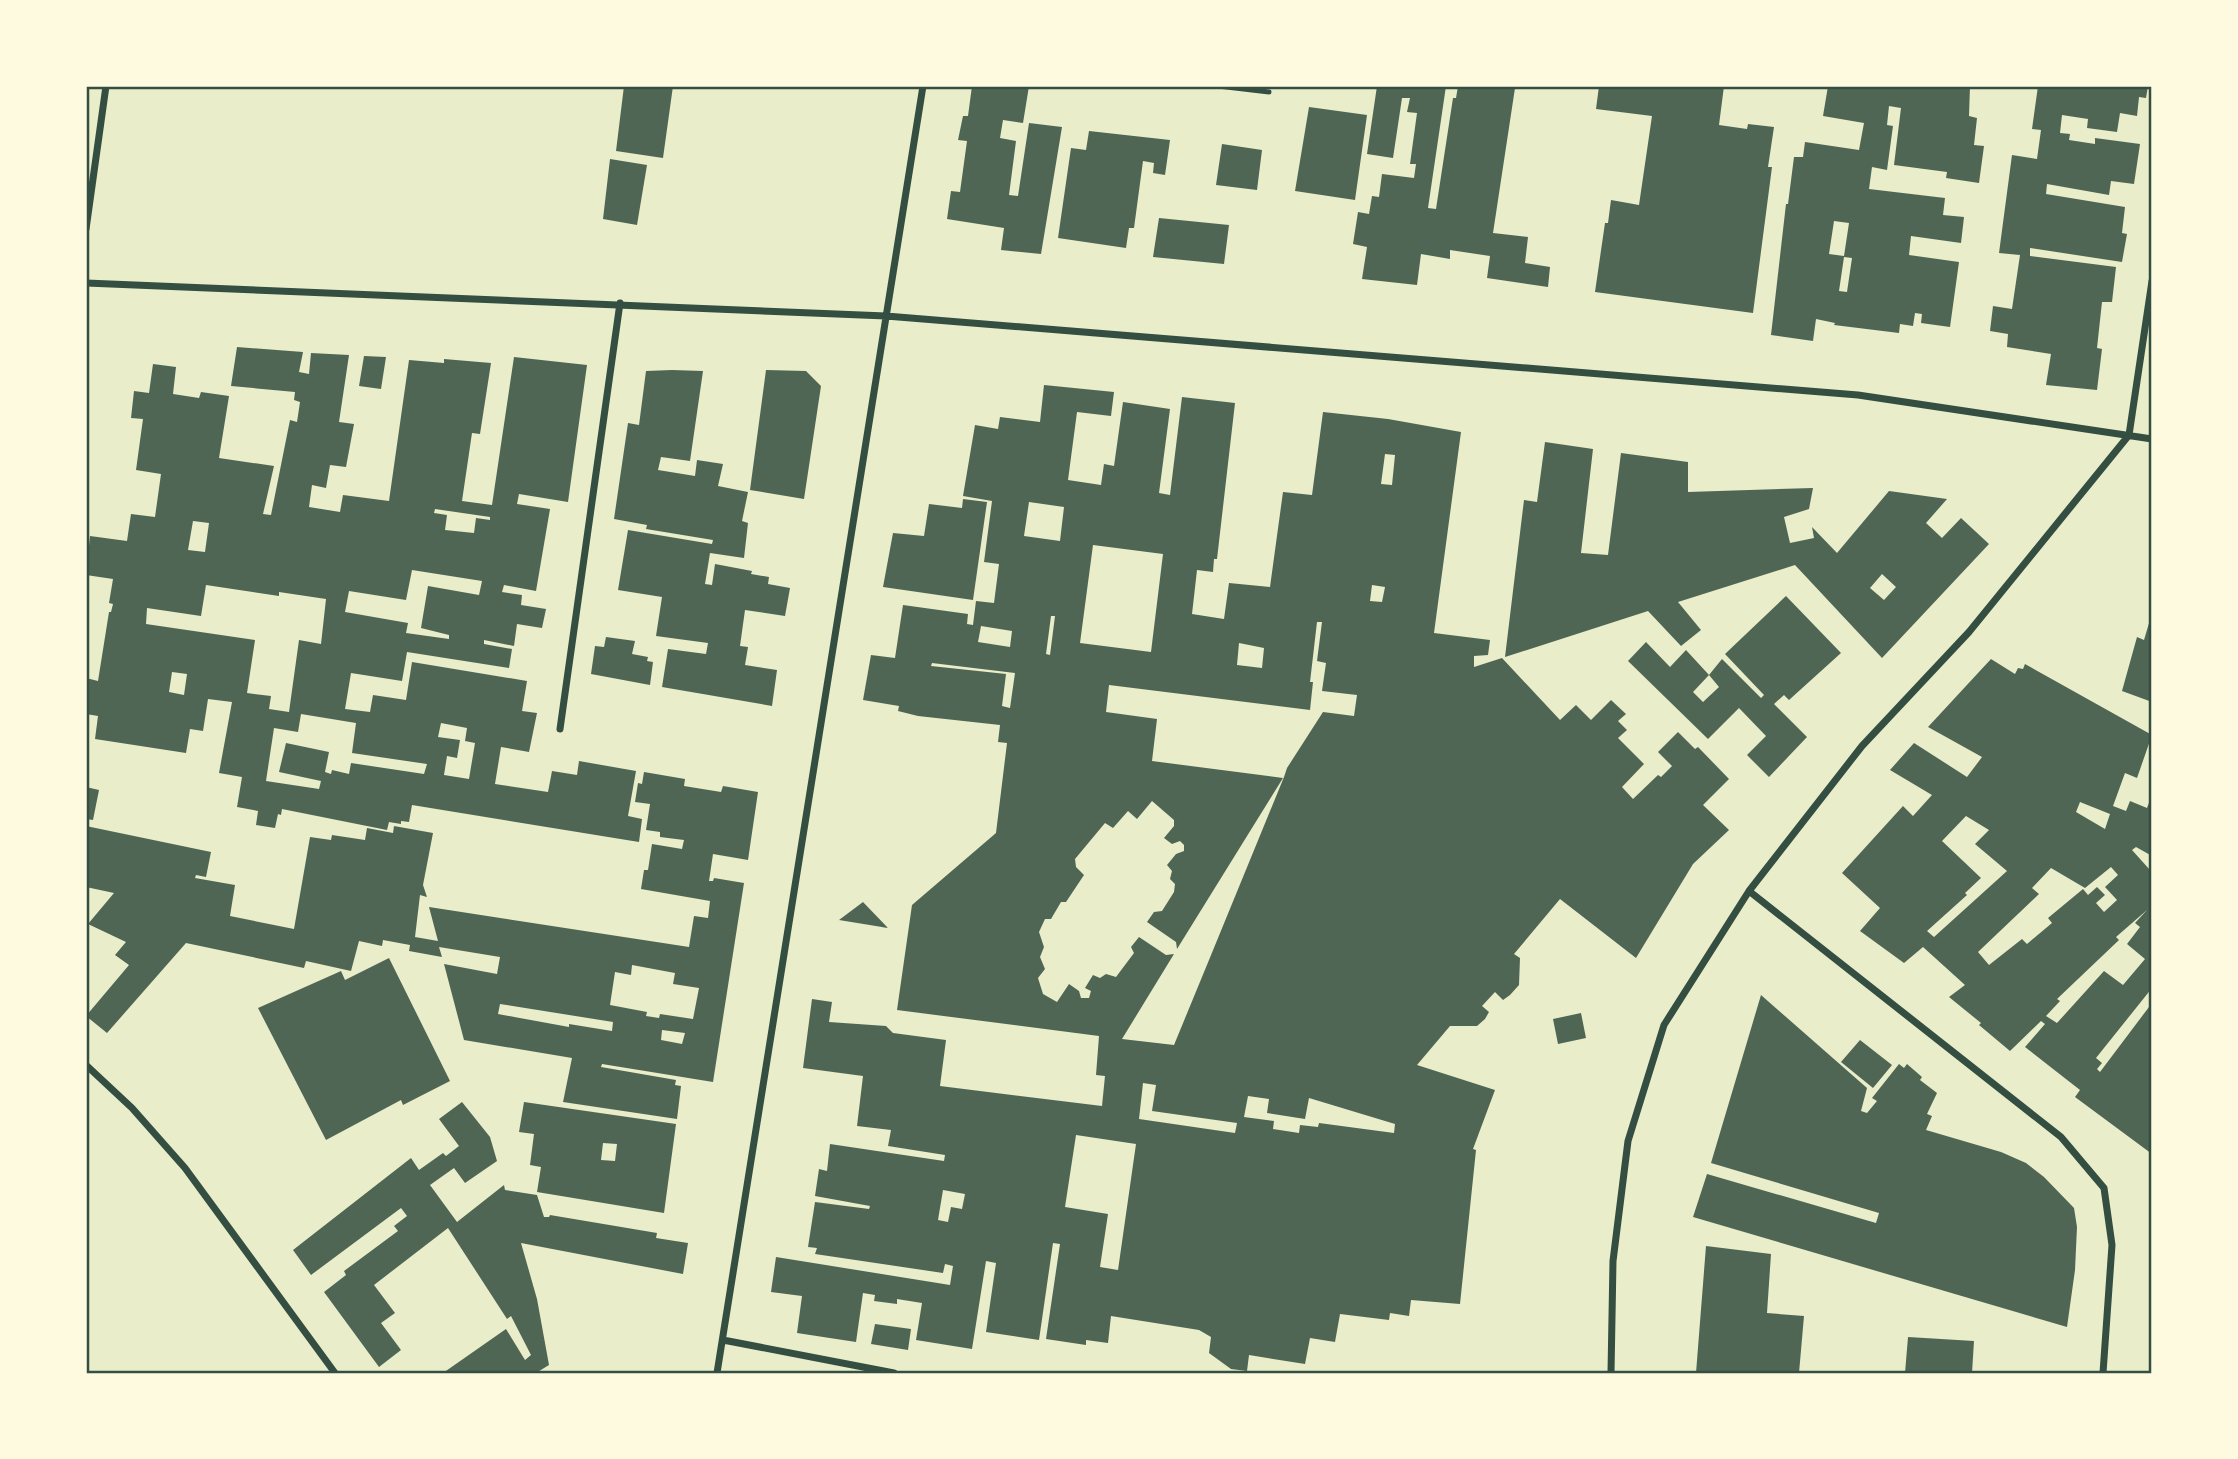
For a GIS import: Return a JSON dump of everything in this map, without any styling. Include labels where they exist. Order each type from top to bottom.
[{"type":"street","points":[[86,229],[106,86]]},
{"type":"street","points":[[717,1373],[923,86]]},
{"type":"street","points":[[1611,1373],[1613,1261],[1628,1141],[1664,1025],[1749,891],[1862,746],[1969,632],[2129,435],[2152,281]]},
{"type":"street","points":[[86,283],[886,316],[1858,395],[2152,439]]},
{"type":"street","points":[[559,729],[620,303]]},
{"type":"street","points":[[1749,891],[2061,1137],[2104,1188],[2112,1245],[2103,1373]]},
{"type":"street","points":[[86,1065],[132,1108],[185,1168],[335,1373]]},
{"type":"street","points":[[723,1340],[894,1373]]},
{"type":"lane","points":[[1218,86],[1269,92]]},
{"type":"building","points":[[624,86],[673,86],[663,158],[616,151]]},
{"type":"building","points":[[972,86],[1029,86],[1023,123],[1003,120],[1000,138],[1016,141],[1009,195],[1018,196],[1029,123],[1062,127],[1041,254],[1001,250],[1004,228],[947,219],[951,191],[960,192],[967,141],[958,140],[963,116],[968,116]]},
{"type":"building","points":[[1377,86],[1446,86],[1428,208],[1436,209],[1453,98],[1456,98],[1458,86],[1515,88],[1493,233],[1528,237],[1525,263],[1550,267],[1548,287],[1487,278],[1490,256],[1450,250],[1450,259],[1421,254],[1417,285],[1362,279],[1367,247],[1353,244],[1358,212],[1369,214],[1372,196],[1379,197],[1382,174],[1414,178],[1416,164],[1410,164],[1417,113],[1407,112],[1410,98],[1402,98],[1393,158],[1367,154]]},
{"type":"building","points":[[1599,86],[1724,86],[1719,125],[1747,129],[1748,124],[1774,127],[1768,167],[1772,167],[1753,313],[1595,292],[1611,200],[1639,205],[1652,116],[1596,109]]},
{"type":"building","points":[[1828,86],[1970,86],[1969,116],[1977,118],[1974,145],[1984,146],[1979,183],[1946,178],[1947,172],[1894,165],[1901,108],[1889,106],[1887,125],[1893,126],[1887,170],[1872,167],[1869,189],[1945,198],[1943,215],[1964,217],[1961,243],[1911,236],[1909,255],[1959,262],[1950,327],[1921,323],[1922,314],[1915,313],[1913,326],[1900,324],[1899,333],[1834,325],[1835,323],[1816,319],[1813,341],[1771,335],[1794,157],[1803,157],[1805,142],[1859,150],[1864,123],[1823,116]],"holes":[[[1834,221],[1849,223],[1844,256],[1829,254]],[[1844,257],[1852,258],[1847,292],[1839,291]]]},
{"type":"building","points":[[2038,86],[2148,86],[2146,98],[2139,97],[2137,116],[2120,113],[2117,132],[2087,128],[2088,119],[2062,115],[2060,133],[2070,134],[2069,140],[2095,144],[2095,138],[2140,144],[2134,184],[2111,181],[2109,195],[2047,184],[2046,194],[2125,207],[2122,233],[2127,234],[2122,262],[2030,248],[2030,256],[2116,267],[2112,302],[2102,302],[2097,348],[2102,349],[2097,390],[2046,385],[2051,354],[2007,347],[2008,334],[1990,331],[1993,306],[2012,309],[2020,255],[1999,253],[2012,155],[2037,159],[2041,130],[2032,129]]},
{"type":"building","points":[[1309,107],[1367,115],[1355,200],[1295,191]]},
{"type":"building","points":[[1089,131],[1170,140],[1165,175],[1153,173],[1154,163],[1143,161],[1134,228],[1129,228],[1126,248],[1058,238],[1071,148],[1086,150]]},
{"type":"building","points":[[1222,144],[1262,150],[1257,190],[1216,185]]},
{"type":"building","points":[[610,159],[647,165],[637,225],[603,219]]},
{"type":"building","points":[[1159,218],[1229,225],[1224,264],[1153,257]]},
{"type":"building","points":[[237,347],[303,352],[299,372],[309,374],[311,353],[349,355],[339,422],[354,424],[346,467],[330,465],[326,488],[312,485],[309,507],[340,512],[343,495],[389,501],[409,360],[444,363],[444,359],[491,363],[480,434],[472,433],[462,501],[492,505],[514,357],[587,365],[568,502],[519,494],[517,504],[550,509],[536,591],[504,585],[502,592],[522,595],[521,605],[546,609],[542,628],[517,624],[514,646],[484,640],[484,644],[512,649],[509,668],[407,652],[402,681],[351,673],[345,709],[370,712],[373,695],[406,700],[412,662],[527,681],[522,711],[537,713],[529,752],[501,747],[495,784],[548,792],[552,771],[577,775],[579,761],[636,771],[628,816],[642,819],[639,842],[412,805],[409,822],[389,822],[387,830],[282,809],[275,828],[256,825],[258,811],[237,807],[242,777],[219,773],[232,702],[208,699],[203,731],[190,729],[186,753],[95,739],[98,716],[86,714],[86,678],[98,681],[109,612],[113,604],[109,603],[113,579],[86,575],[90,536],[127,541],[131,514],[155,517],[161,474],[136,470],[143,419],[131,418],[134,391],[149,393],[153,364],[176,367],[173,394],[199,398],[201,392],[229,396],[219,458],[274,466],[263,514],[271,515],[290,420],[297,422],[300,402],[294,400],[295,392],[231,386]],"holes":[[[435,509],[490,517],[490,520],[476,518],[474,533],[445,530],[447,515],[434,513]],[[193,521],[209,523],[205,552],[188,550]],[[412,570],[482,581],[479,595],[428,586],[421,628],[449,635],[449,639],[406,633],[408,623],[345,612],[349,591],[406,600]],[[206,585],[279,596],[279,592],[326,599],[321,644],[299,640],[289,712],[269,709],[271,696],[247,693],[255,640],[146,624],[147,608],[201,616]],[[172,672],[187,674],[184,695],[169,692]],[[301,714],[356,723],[352,753],[427,764],[424,774],[351,763],[349,774],[332,770],[331,774],[325,772],[329,752],[286,743],[279,772],[321,781],[319,789],[266,781],[274,728],[298,732]],[[441,723],[467,728],[465,741],[475,743],[469,779],[444,775],[447,756],[457,758],[460,740],[438,737]]]},
{"type":"building","points":[[364,356],[386,357],[381,389],[359,386]]},
{"type":"building","points":[[766,370],[806,371],[821,386],[804,499],[750,490]]},
{"type":"building","points":[[646,371],[703,371],[690,461],[661,457],[658,470],[695,476],[697,460],[723,464],[718,486],[748,492],[742,521],[748,523],[744,558],[710,553],[705,584],[712,585],[715,564],[752,571],[751,574],[769,577],[768,584],[790,588],[785,616],[745,610],[740,646],[748,647],[745,665],[777,670],[772,706],[662,687],[668,649],[706,654],[708,643],[656,636],[662,597],[618,590],[628,530],[712,544],[713,540],[646,529],[647,525],[614,519],[628,423],[639,425]]},
{"type":"building","points":[[1044,385],[1114,392],[1111,416],[1077,412],[1068,480],[1101,485],[1104,464],[1114,466],[1123,402],[1170,409],[1159,493],[1170,495],[1182,397],[1235,403],[1217,559],[1214,559],[1213,572],[1197,570],[1192,614],[1224,619],[1229,583],[1270,587],[1283,492],[1312,495],[1323,412],[1388,419],[1461,432],[1434,633],[1490,640],[1488,655],[1474,656],[1474,667],[1502,658],[1560,720],[1576,705],[1591,720],[1611,700],[1626,714],[1618,721],[1627,730],[1618,738],[1644,764],[1622,787],[1633,799],[1658,775],[1661,777],[1672,766],[1658,752],[1678,732],[1695,749],[1698,747],[1729,779],[1703,805],[1729,830],[1693,864],[1636,958],[1560,899],[1514,954],[1520,958],[1519,985],[1503,1000],[1495,992],[1482,1006],[1489,1012],[1477,1026],[1450,1026],[1417,1065],[1495,1090],[1473,1149],[1476,1150],[1460,1304],[1411,1300],[1409,1316],[1390,1313],[1389,1320],[1340,1314],[1335,1342],[1310,1338],[1305,1364],[1249,1355],[1247,1371],[1231,1369],[1209,1353],[1211,1337],[1199,1330],[1111,1316],[1108,1343],[1086,1340],[1086,1345],[1046,1339],[1060,1244],[1053,1243],[1039,1340],[986,1332],[996,1263],[986,1261],[972,1349],[916,1340],[922,1303],[897,1299],[897,1304],[874,1301],[875,1295],[863,1293],[856,1342],[797,1333],[802,1296],[771,1292],[776,1257],[950,1285],[953,1266],[945,1264],[943,1273],[815,1254],[817,1248],[808,1247],[815,1202],[869,1209],[870,1206],[815,1196],[819,1169],[827,1171],[830,1144],[944,1161],[945,1155],[888,1146],[891,1130],[857,1126],[863,1076],[803,1068],[812,999],[832,1002],[829,1022],[886,1026],[893,1033],[946,1040],[940,1086],[1102,1106],[1105,1076],[1096,1075],[1099,1036],[897,1010],[912,905],[996,833],[1007,743],[998,742],[1000,725],[918,716],[898,711],[899,706],[863,700],[871,655],[895,658],[903,605],[968,614],[967,624],[973,625],[976,601],[994,603],[999,564],[984,562],[992,501],[963,496],[975,425],[998,429],[1000,417],[1040,422]],"holes":[[[1385,454],[1395,455],[1392,485],[1381,484]],[[1029,502],[1064,507],[1060,541],[1024,536]],[[1093,545],[1163,554],[1151,652],[1080,643]],[[1372,585],[1385,587],[1382,602],[1370,601]],[[1051,616],[1055,616],[1050,655],[1046,654]],[[1317,622],[1322,622],[1317,661],[1326,663],[1322,691],[1357,695],[1354,716],[1323,712],[1287,768],[1284,777],[1174,1045],[1122,1039],[1174,954],[1166,955],[1139,937],[1131,947],[1134,953],[1116,977],[1106,974],[1100,978],[1093,975],[1085,988],[1091,991],[1089,998],[1081,998],[1079,991],[1069,984],[1057,1002],[1043,994],[1038,978],[1045,969],[1040,957],[1044,947],[1039,932],[1045,919],[1051,919],[1061,902],[1066,902],[1084,875],[1076,867],[1075,859],[1105,823],[1113,828],[1128,811],[1137,819],[1152,801],[1174,820],[1174,826],[1164,838],[1172,844],[1180,841],[1184,845],[1184,851],[1176,854],[1167,865],[1172,871],[1170,879],[1175,884],[1174,892],[1162,911],[1154,912],[1147,922],[1176,942],[1177,949],[1283,778],[1152,761],[1157,719],[1106,712],[1109,685],[1310,710],[1313,682],[1310,682]],[[981,626],[1012,631],[1010,647],[978,642]],[[1239,643],[1264,648],[1262,668],[1237,665]],[[932,663],[1015,673],[1010,708],[1002,706],[1006,674],[931,666]],[[1143,1083],[1156,1085],[1152,1111],[1237,1123],[1235,1133],[1139,1119]],[[1248,1096],[1269,1099],[1267,1113],[1305,1119],[1309,1098],[1395,1124],[1394,1133],[1319,1123],[1318,1127],[1300,1125],[1299,1133],[1273,1129],[1274,1121],[1244,1117]],[[1076,1135],[1136,1144],[1118,1270],[1100,1267],[1108,1214],[1065,1207]],[[943,1190],[965,1194],[962,1209],[951,1207],[948,1222],[938,1220]]]},
{"type":"building","points":[[1545,442],[1593,449],[1581,553],[1608,555],[1621,453],[1688,462],[1688,492],[1813,488],[1809,509],[1784,517],[1790,543],[1814,538],[1812,527],[1837,553],[1889,491],[1947,499],[1926,523],[1942,538],[1961,518],[1989,544],[1882,658],[1795,565],[1678,602],[1701,630],[1681,646],[1648,611],[1505,657],[1524,500],[1537,502]],"holes":[[[1882,574],[1896,587],[1884,600],[1870,588]]]},
{"type":"building","points":[[963,499],[987,502],[973,600],[883,587],[893,533],[924,536],[929,504],[962,508]]},
{"type":"building","points":[[1786,596],[1841,653],[1789,700],[1784,695],[1774,704],[1807,737],[1769,777],[1747,755],[1766,736],[1739,708],[1708,739],[1628,661],[1646,642],[1670,667],[1686,650],[1709,675],[1722,659],[1761,698],[1764,695],[1725,654]],"holes":[[[1709,675],[1719,687],[1703,702],[1693,692]]]},
{"type":"building","points":[[2152,613],[2152,702],[2122,691],[2137,637],[2144,640]]},
{"type":"building","points":[[606,637],[635,641],[632,654],[648,657],[647,661],[653,662],[650,685],[591,674],[595,646],[604,647]]},
{"type":"building","points":[[1991,659],[2015,674],[2018,668],[2023,669],[2025,664],[2152,735],[2137,778],[2125,773],[2113,806],[2126,811],[2130,801],[2147,808],[2152,795],[2152,856],[2136,847],[2132,850],[2150,870],[2152,868],[2152,988],[2096,1058],[2102,1063],[2097,1069],[2100,1072],[2152,1003],[2152,1154],[2075,1097],[2080,1090],[2025,1047],[2045,1024],[2041,1021],[2010,1051],[1949,997],[1965,985],[1923,947],[1904,963],[1860,931],[1880,908],[1842,873],[1903,806],[1913,816],[1932,795],[1890,770],[1914,743],[1967,777],[1982,757],[1928,727]],"holes":[[[2080,802],[2110,814],[2105,829],[2076,812]],[[1966,816],[1989,830],[1975,844],[2007,871],[1934,937],[1927,931],[1967,895],[1965,893],[1981,878],[1942,841]],[[2111,867],[2118,875],[2105,887],[2117,900],[2104,912],[2096,903],[2105,895],[2097,887],[2088,895],[2083,889],[2048,918],[2052,923],[2027,944],[2022,939],[1989,965],[1978,952],[2039,894],[2032,888],[2051,868],[2085,888]],[[2147,910],[2135,923],[2140,927],[2127,944],[2145,959],[2123,985],[2104,971],[2057,1023],[2046,1016],[2060,1001],[2057,999],[2119,940],[2116,937]]]},
{"type":"building","points":[[644,772],[685,779],[684,786],[721,792],[723,786],[758,792],[748,860],[713,854],[709,881],[714,878],[744,883],[713,1082],[602,1064],[601,1067],[676,1080],[675,1085],[681,1086],[677,1119],[563,1102],[572,1058],[464,1040],[444,964],[497,974],[500,957],[439,947],[442,957],[409,951],[410,945],[383,940],[382,946],[359,941],[351,971],[306,961],[304,968],[186,943],[107,1033],[86,1016],[129,965],[115,955],[126,942],[88,924],[114,893],[86,887],[86,826],[211,852],[206,877],[196,875],[195,878],[235,885],[230,916],[294,929],[310,837],[331,840],[332,835],[365,840],[367,828],[393,833],[394,826],[433,833],[423,885],[427,897],[420,895],[415,937],[438,941],[429,907],[689,947],[694,916],[708,918],[710,901],[641,889],[644,870],[648,870],[652,844],[682,849],[684,840],[660,837],[660,832],[646,830],[650,804],[635,802],[638,783],[642,784]],"holes":[[[632,965],[675,973],[673,984],[699,988],[693,1019],[660,1014],[659,1018],[646,1016],[647,1012],[610,1005],[615,972],[631,975]],[[500,1004],[613,1022],[612,1031],[569,1024],[569,1027],[498,1014]],[[662,1030],[685,1033],[682,1044],[661,1040]]]},
{"type":"building","points":[[86,787],[99,790],[93,820],[86,819]]},
{"type":"building","points":[[863,902],[888,928],[839,920]]},
{"type":"building","points":[[389,958],[450,1081],[403,1105],[401,1100],[326,1140],[258,1008],[341,971],[345,980]]},
{"type":"building","points":[[1761,995],[1867,1088],[1861,1111],[1867,1113],[1877,1101],[1872,1098],[1899,1064],[1904,1068],[1907,1064],[1922,1077],[1920,1080],[1937,1093],[1927,1114],[1932,1116],[1926,1130],[2001,1152],[2026,1163],[2074,1208],[2077,1227],[2075,1270],[2067,1327],[1693,1217],[1707,1174],[1876,1223],[1879,1213],[1711,1163]]},
{"type":"building","points":[[1581,1013],[1586,1038],[1558,1044],[1553,1019]]},
{"type":"building","points":[[1860,1040],[1892,1065],[1873,1088],[1841,1062]]},
{"type":"building","points":[[462,1102],[490,1137],[497,1161],[465,1183],[454,1168],[430,1185],[457,1222],[504,1185],[505,1190],[537,1195],[544,1217],[550,1215],[657,1233],[656,1238],[688,1243],[683,1274],[521,1243],[537,1299],[549,1365],[536,1373],[443,1373],[506,1329],[525,1360],[531,1355],[511,1316],[507,1319],[448,1228],[374,1285],[395,1313],[381,1323],[401,1350],[379,1367],[324,1292],[346,1275],[344,1271],[398,1231],[394,1226],[407,1216],[401,1208],[311,1275],[293,1250],[411,1158],[419,1170],[443,1153],[446,1156],[459,1146],[439,1119]]},
{"type":"building","points":[[524,1102],[676,1124],[664,1213],[537,1192],[541,1167],[530,1165],[534,1134],[519,1132]],"holes":[[[603,1143],[617,1144],[615,1161],[601,1160]]]},
{"type":"building","points":[[1706,1246],[1771,1254],[1767,1313],[1804,1316],[1799,1373],[1696,1373]]},
{"type":"building","points":[[875,1324],[911,1329],[908,1350],[871,1344]]},
{"type":"building","points":[[1908,1337],[1974,1341],[1972,1373],[1905,1373]]}]
